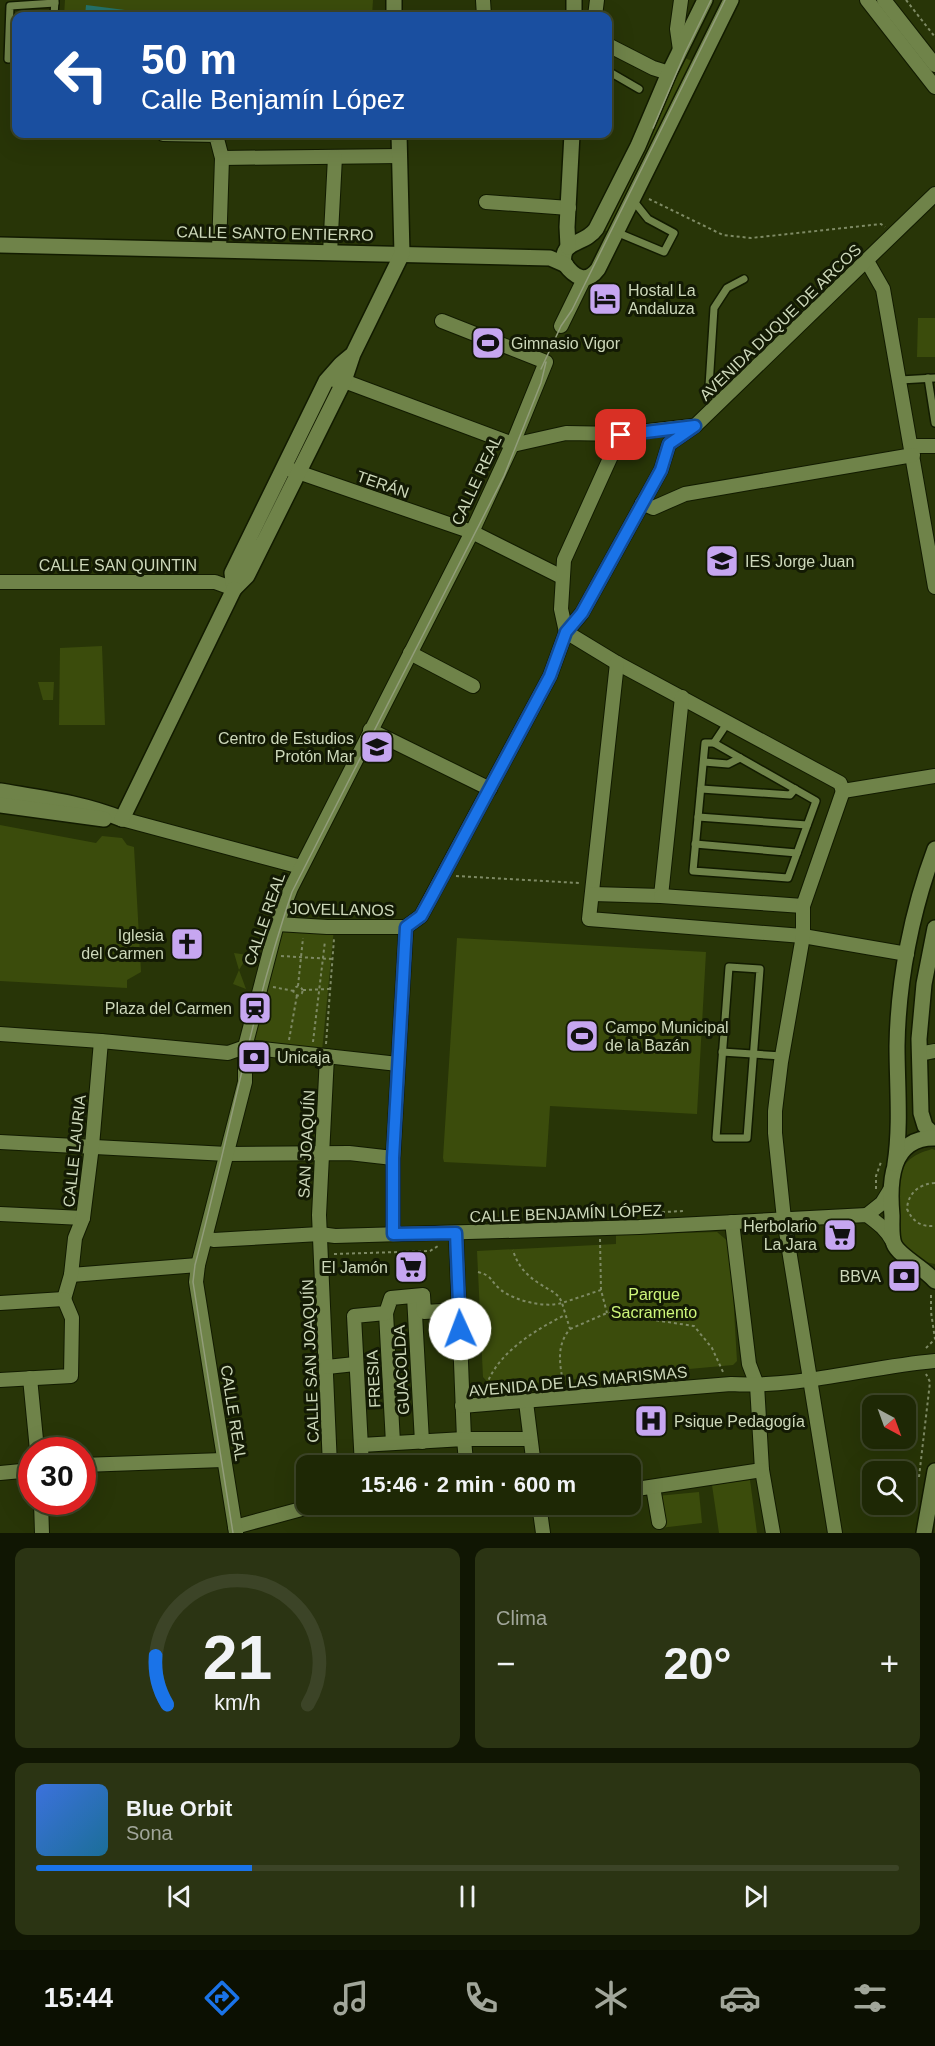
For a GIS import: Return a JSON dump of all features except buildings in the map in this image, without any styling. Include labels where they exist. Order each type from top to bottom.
[{"type":"street","points":[[680,51],[677,29],[681,0]]},
{"type":"street","points":[[569,252],[590,238],[596,229],[638,146],[669,73],[705,0]]},
{"type":"street","points":[[572,138],[567,227],[569,252],[573,276],[584,279],[592,276],[598,269],[731,0]]},
{"type":"street","points":[[867,0],[935,87]]},
{"type":"street","points":[[884,0],[935,65]]},
{"type":"street","points":[[612,47],[653,68],[669,73]]},
{"type":"street","points":[[217,138],[222,158],[219,250]]},
{"type":"street","points":[[122,819],[234,589],[232,573],[344,381],[353,354],[402,254],[399,138]]},
{"type":"street","points":[[222,158],[400,156]]},
{"type":"street","points":[[330,253],[335,157]]},
{"type":"street","name":"AVENIDA DUQUE DE ARCOS","points":[[566,632],[582,613],[661,470],[669,444],[695,426],[935,194]]},
{"type":"street","points":[[486,202],[569,208]]},
{"type":"street","name":"CALLE SANTO ENTIERRO","points":[[0,245],[550,258],[569,252]]},
{"type":"street","points":[[867,261],[884,289],[935,587]]},
{"type":"street","points":[[561,326],[584,279]]},
{"type":"street","name":"CALLE REAL","points":[[236,1530],[196,1282],[198,1265],[225,1154],[245,1082],[245,1047],[268,955],[277,924],[301,867],[472,532],[513,443],[546,362],[442,321]]},
{"type":"street","points":[[291,470],[326,381],[353,354]]},
{"type":"street","points":[[326,381],[344,381],[513,443],[566,434],[621,435],[695,426]]},
{"type":"street","points":[[393,1234],[393,1158],[406,927],[421,916],[550,676],[566,632],[561,609],[564,560],[621,435]]},
{"type":"street","points":[[642,503],[653,508],[685,494],[935,446]]},
{"type":"street","name":"TERÁN","points":[[291,470],[472,532],[562,577]]},
{"type":"street","name":"CALLE SAN QUINTIN","points":[[0,582],[215,582],[234,589]]},
{"type":"street","points":[[566,632],[617,663],[840,783],[843,791],[804,906],[803,936],[775,1111],[775,1133],[784,1219],[835,1533]]},
{"type":"street","points":[[410,653],[473,686]]},
{"type":"street","points":[[617,663],[589,919],[803,936],[907,954]]},
{"type":"street","points":[[661,896],[682,697]]},
{"type":"street","points":[[370,730],[490,789]]},
{"type":"street","points":[[843,791],[935,776]]},
{"type":"street","points":[[0,791],[102,810],[122,819],[175,831],[301,867]]},
{"type":"street","points":[[0,805],[100,819],[122,819]]},
{"type":"street","points":[[894,1243],[890,1190],[899,1122],[898,1025],[907,954],[935,849]]},
{"type":"street","points":[[593,889],[804,906]]},
{"type":"street","name":"JOVELLANOS","points":[[277,924],[406,927]]},
{"type":"street","points":[[935,928],[921,1008],[920,1054],[921,1113],[925,1126],[935,1137]]},
{"type":"street","points":[[0,1034],[228,1053],[245,1047],[398,1064]]},
{"type":"street","name":"CALLE LAURIA","points":[[63,1299],[71,1275],[75,1238],[83,1218],[101,1041]]},
{"type":"street","points":[[920,1054],[935,1051]]},
{"type":"street","name":"SAN JOAQUÍN","points":[[322,1254],[320,1234],[322,1154],[327,1056]]},
{"type":"street","points":[[895,1164],[900,1154],[909,1145],[935,1137]]},
{"type":"street","points":[[0,1142],[225,1154],[349,1153],[393,1158]]},
{"type":"street","points":[[890,1190],[882,1203],[867,1215],[887,1232],[902,1255],[923,1268],[933,1285]]},
{"type":"street","points":[[0,1214],[83,1218]]},
{"type":"street","name":"CALLE BENJAMÍN LÓPEZ","points":[[206,1238],[214,1240],[320,1234],[335,1236],[600,1228],[867,1215]]},
{"type":"street","points":[[732,1222],[749,1364],[757,1385],[762,1470],[773,1533]]},
{"type":"street","points":[[456,1233],[462,1406]]},
{"type":"street","name":"CALLE SAN JOAQUÍN","points":[[322,1254],[330,1455]]},
{"type":"street","points":[[915,1262],[935,1267]]},
{"type":"street","points":[[71,1275],[198,1265]]},
{"type":"street","points":[[361,1455],[354,1316],[386,1313],[391,1298],[423,1295],[424,1312],[460,1310]]},
{"type":"street","name":"GUACOLDA","points":[[414,1296],[422,1442]]},
{"type":"street","points":[[0,1303],[63,1299],[72,1318],[71,1376],[0,1380]]},
{"type":"street","name":"FRESIA","points":[[386,1313],[393,1443]]},
{"type":"street","name":"AVENIDA DE LAS MARISMAS","points":[[465,1455],[462,1406],[731,1384],[757,1385],[810,1380],[930,1362]]},
{"type":"street","points":[[327,1367],[356,1364]]},
{"type":"street","points":[[30,1378],[36,1437]]},
{"type":"street","points":[[526,1402],[532,1455]]},
{"type":"street","points":[[361,1445],[464,1439],[530,1439]]},
{"type":"street","points":[[96,1465],[223,1460]]},
{"type":"street","points":[[641,1488],[762,1470]]},
{"type":"street","points":[[0,1473],[18,1471]]},
{"type":"street","points":[[924,1533],[935,1471]]},
{"type":"street","points":[[653,1486],[658,1522]]},
{"type":"street","points":[[236,1530],[296,1511]]},
{"type":"street","points":[[41,1515],[42,1533]]},
{"type":"street","points":[[541,1515],[543,1533]]},
{"type":"lane","points":[[8,59],[10,6],[55,1]]},
{"type":"lane","points":[[612,73],[639,89]]},
{"type":"lane","points":[[616,232],[664,252],[674,233],[648,219],[634,196]]},
{"type":"lane","points":[[719,403],[709,386],[714,308],[727,288],[744,279]]},
{"type":"lane","points":[[900,380],[932,378],[935,423]]},
{"type":"lane","points":[[714,743],[728,722]]},
{"type":"lane","points":[[705,743],[714,743],[740,758],[816,801],[788,878],[693,871],[705,743]]},
{"type":"lane","points":[[704,762],[728,764],[740,758]]},
{"type":"lane","points":[[701,789],[790,795],[795,789]]},
{"type":"lane","points":[[698,818],[807,825]]},
{"type":"lane","points":[[695,844],[797,853]]},
{"type":"lane","points":[[729,967],[760,969],[747,1138],[716,1138],[722,1052],[729,967]]},
{"type":"lane","points":[[722,1052],[782,1056]]},
{"type":"path","points":[[906,0],[935,37]]},
{"type":"path","points":[[634,196],[723,235],[752,238],[881,224],[894,235]]},
{"type":"path","points":[[444,875],[593,889]]},
{"type":"path","points":[[294,991],[298,986],[304,926]]},
{"type":"path","points":[[312,1054],[323,958],[331,927]]},
{"type":"path","points":[[327,1056],[332,959],[331,927]]},
{"type":"path","points":[[268,955],[332,959]]},
{"type":"path","points":[[261,984],[294,991],[297,995],[286,1052]]},
{"type":"path","points":[[298,986],[303,990],[330,989]]},
{"type":"path","points":[[297,995],[303,990]]},
{"type":"path","points":[[935,1183],[918,1188],[913,1192],[909,1197],[907,1209],[914,1221],[920,1225],[935,1226]]},
{"type":"path","points":[[600,1228],[602,1290],[607,1313]]},
{"type":"path","points":[[513,1250],[516,1260],[528,1274],[560,1295],[570,1329]]},
{"type":"path","points":[[478,1272],[488,1275],[498,1288],[516,1298],[553,1306],[602,1290]]},
{"type":"path","points":[[919,1478],[930,1382],[924,1371],[930,1362],[924,1351],[935,1339],[931,1312],[933,1285]]},
{"type":"path","points":[[563,1381],[560,1347],[564,1336],[570,1329],[607,1313],[694,1326],[712,1348],[719,1367],[731,1384]]},
{"type":"path","points":[[482,1405],[487,1382],[503,1359],[537,1329],[565,1316]]},
{"type":"green space","points":[[65,0],[373,0],[372,12],[64,12]]},
{"type":"green space","points":[[681,56],[696,63],[613,234],[600,228]]},
{"type":"green space","points":[[918,318],[935,318],[935,357],[917,357]]},
{"type":"green space","points":[[102,646],[105,725],[59,725],[60,648]]},
{"type":"green space","points":[[38,682],[54,682],[53,700],[43,700]]},
{"type":"green space","points":[[0,825],[96,843],[102,836],[122,838],[127,845],[134,847],[141,972],[127,980],[127,988],[0,981]]},
{"type":"green space","points":[[281,927],[334,928],[322,1051],[253,1046]]},
{"type":"green space","points":[[457,938],[706,952],[697,1114],[550,1106],[546,1167],[444,1162]]},
{"type":"green space","points":[[234,953],[248,955],[239,970]]},
{"type":"green space","points":[[239,970],[246,989],[233,984]]},
{"type":"green space","points":[[932,1149],[935,1150],[935,1264],[921,1261],[909,1253],[901,1241],[898,1220],[899,1187],[903,1168],[912,1157]]},
{"type":"green space","name":"Parque Sacramento","points":[[717,1232],[730,1243],[737,1361],[733,1365],[492,1387],[483,1377],[477,1251],[616,1244],[616,1235]]},
{"type":"green space","points":[[750,1480],[757,1533],[719,1533],[712,1485]]},
{"type":"green space","points":[[699,1492],[702,1523],[660,1528],[657,1496]]},
{"type":"water","points":[[86,5],[125,10],[125,12],[85,12]]},
{"type":"tram line","points":[[653,128],[685,53],[711,0]]},
{"type":"tram line","points":[[541,369],[725,0]]},
{"type":"tram line","points":[[233,1533],[193,1282],[195,1265],[264,984],[292,892],[504,476],[541,383],[546,362]]},
{"type":"place","name":"Hostal La Andaluza","points":[[605,299]]},
{"type":"place","name":"Gimnasio Vigor","points":[[488,343]]},
{"type":"place","name":"IES Jorge Juan","points":[[722,561]]},
{"type":"place","name":"Centro de Estudios Protón Mar","points":[[377,747]]},
{"type":"place","name":"Iglesia del Carmen","points":[[187,944]]},
{"type":"place","name":"Plaza del Carmen","points":[[255,1008]]},
{"type":"place","name":"Campo Municipal de la Bazán","points":[[582,1036]]},
{"type":"place","name":"Unicaja","points":[[254,1057]]},
{"type":"place","name":"Herbolario La Jara","points":[[840,1235]]},
{"type":"place","name":"El Jamón","points":[[411,1267]]},
{"type":"place","name":"BBVA","points":[[904,1276]]},
{"type":"place","name":"Psique Pedagogía","points":[[651,1421]]},
{"type":"route","points":[[460,1329],[456,1233],[393,1234],[393,1158],[406,927],[421,916],[432,896],[550,676],[566,632],[582,613],[661,470],[669,444],[695,426],[621,435]]}]
